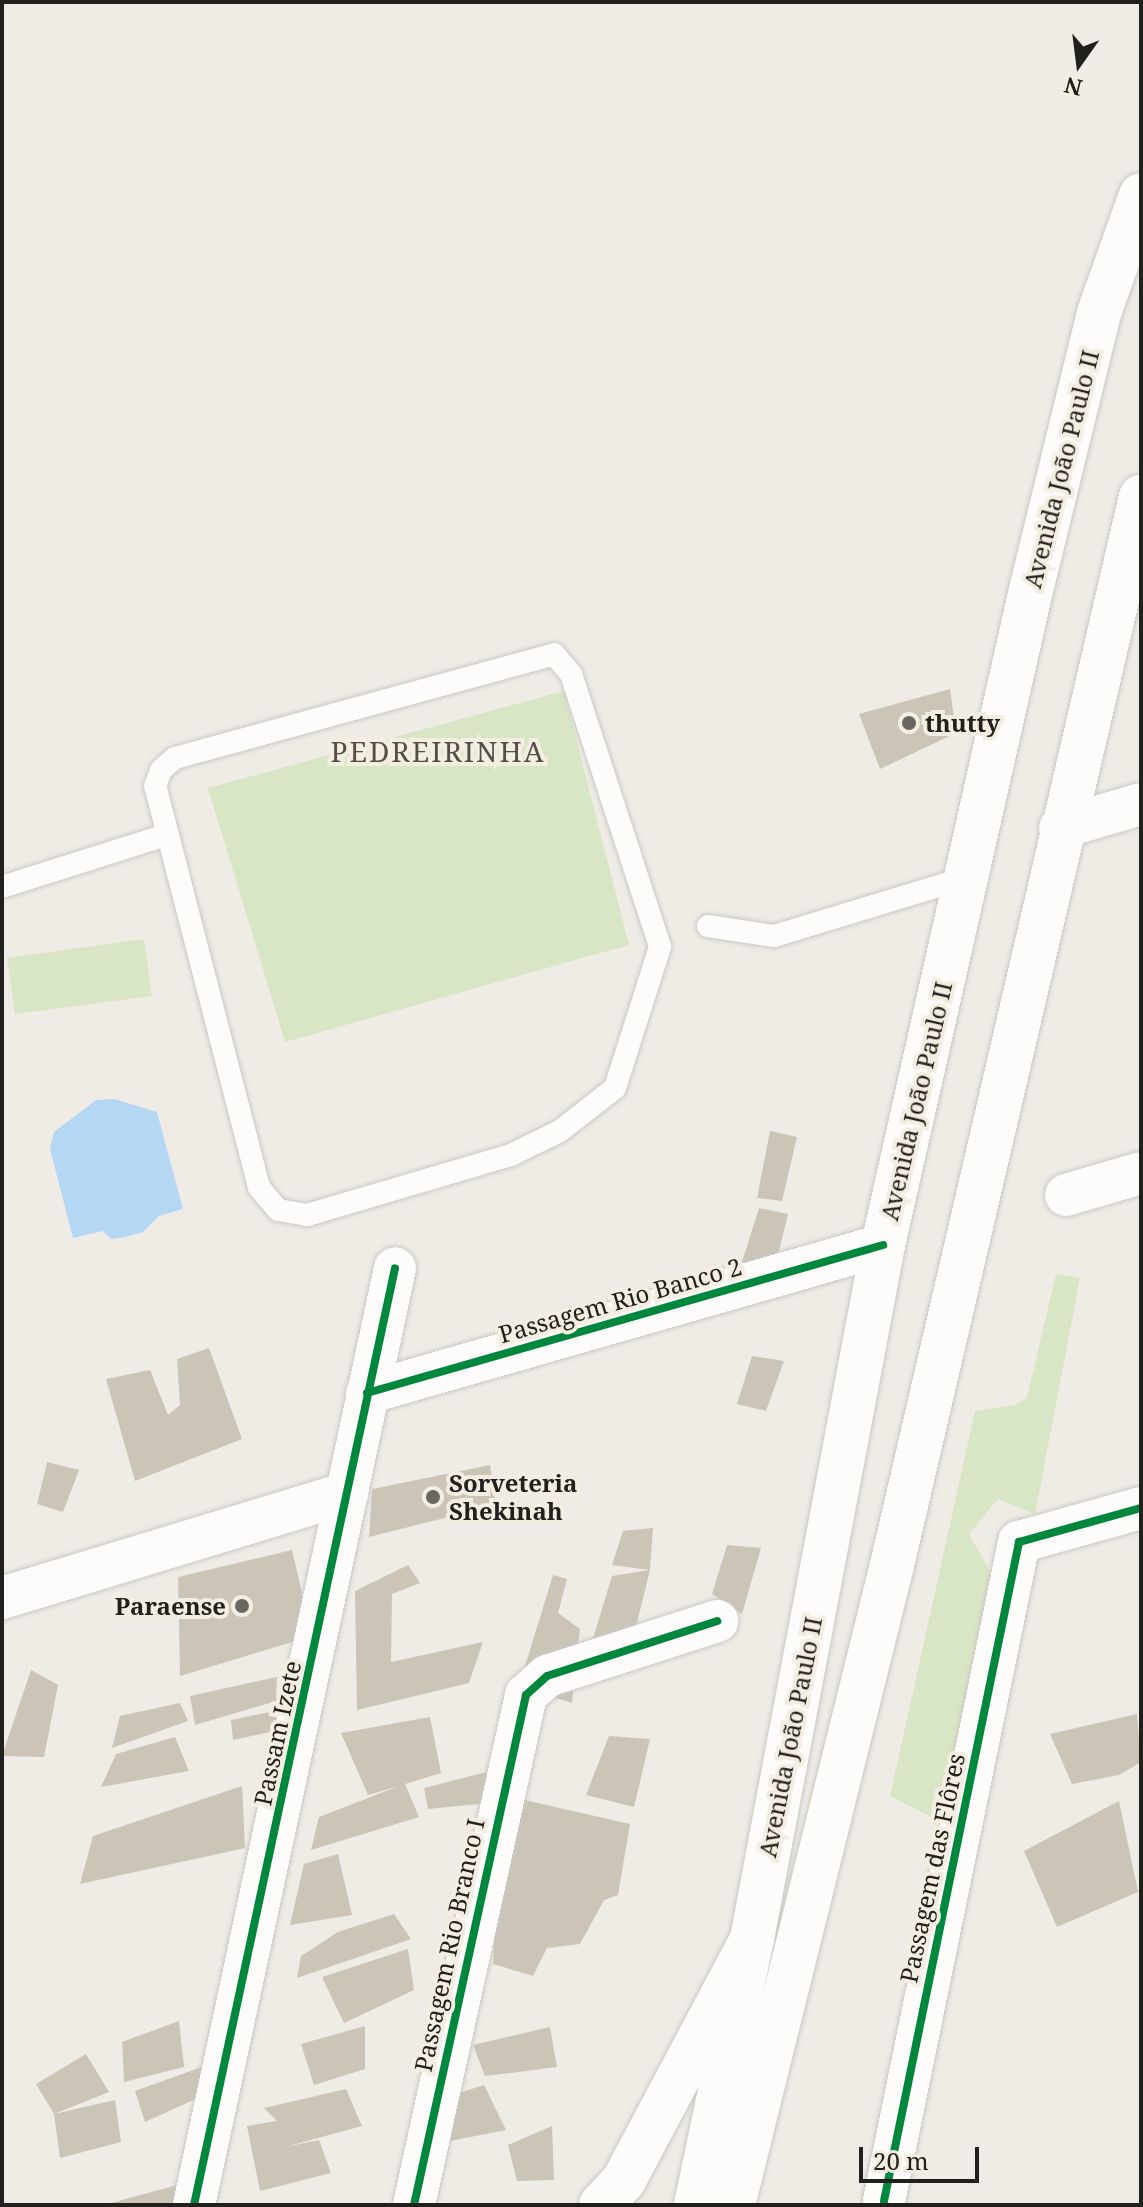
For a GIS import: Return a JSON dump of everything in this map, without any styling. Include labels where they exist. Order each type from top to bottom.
[{"type":"main road","name":"Avenida João Paulo II","points":[[696,2205],[752,1939],[883,1245],[1099,313],[1141,195]]},
{"type":"main road","points":[[733,2205],[892,1565],[1060,828],[1141,497]]},
{"type":"main road","points":[[601,2205],[624,2180],[752,1939]]},
{"type":"street","points":[[1060,828],[1141,804]]},
{"type":"street","points":[[1066,1195],[1141,1173]]},
{"type":"street","name":"Passagem Rio Banco 2","points":[[367,1393],[883,1245]]},
{"type":"street","name":"Passam Izete","points":[[194,2205],[395,1268]]},
{"type":"street","points":[[2,1598],[347,1493]]},
{"type":"street","name":"Passagem das Flôres","points":[[884,2201],[1019,1542],[1141,1508]]},
{"type":"street","name":"Passagem Rio Branco I","points":[[414,2205],[526,1695],[547,1676],[717,1621]]},
{"type":"lane","points":[[554,654],[571,674],[660,947],[615,1088],[560,1131],[511,1155],[307,1215],[278,1210],[259,1187],[166,835],[155,786],[161,770],[175,758],[554,654]]},
{"type":"lane","points":[[2,887],[166,835]]},
{"type":"lane","points":[[708,926],[774,936],[968,877]]},
{"type":"green space","points":[[564,691],[629,945],[285,1042],[208,788]]},
{"type":"green space","points":[[144,939],[152,996],[15,1014],[7,958]]},
{"type":"green space","points":[[1056,1274],[1080,1278],[1035,1514],[998,1499],[969,1534],[995,1580],[937,1820],[890,1796],[975,1411],[1015,1405],[1027,1398]]},
{"type":"water","points":[[114,1099],[157,1112],[183,1209],[159,1216],[143,1232],[126,1237],[111,1239],[103,1231],[73,1238],[50,1149],[54,1132],[96,1100]]},
{"type":"building","name":"thutty","points":[[950,689],[956,733],[880,769],[859,714]]},
{"type":"building","points":[[770,1131],[797,1137],[782,1201],[757,1198]]},
{"type":"building","points":[[759,1208],[788,1214],[774,1271],[738,1275]]},
{"type":"building","points":[[209,1348],[242,1439],[135,1481],[106,1379],[150,1370],[168,1415],[180,1405],[177,1359]]},
{"type":"building","points":[[752,1356],[784,1361],[766,1411],[737,1404]]},
{"type":"building","points":[[47,1462],[79,1470],[63,1512],[37,1504]]},
{"type":"building","name":"Sorveteria Shekinah","points":[[490,1465],[496,1505],[369,1537],[372,1489]]},
{"type":"building","points":[[653,1528],[650,1570],[612,1565],[623,1531]]},
{"type":"building","points":[[727,1545],[761,1548],[742,1614],[712,1594]]},
{"type":"building","name":"Paraense","points":[[292,1550],[312,1636],[180,1676],[178,1577]]},
{"type":"building","points":[[408,1565],[420,1583],[392,1594],[391,1662],[483,1642],[469,1683],[357,1710],[355,1591]]},
{"type":"building","points":[[650,1570],[626,1667],[581,1678],[612,1576]]},
{"type":"building","points":[[553,1575],[567,1579],[558,1613],[580,1629],[572,1703],[519,1686]]},
{"type":"building","points":[[31,1670],[58,1685],[44,1757],[2,1756]]},
{"type":"building","points":[[277,1677],[276,1701],[195,1725],[190,1696]]},
{"type":"building","points":[[180,1703],[188,1721],[112,1748],[120,1716]]},
{"type":"building","points":[[303,1705],[299,1726],[233,1740],[231,1720]]},
{"type":"building","points":[[1137,1714],[1141,1762],[1119,1775],[1072,1784],[1050,1734]]},
{"type":"building","points":[[430,1717],[441,1773],[405,1784],[419,1817],[311,1850],[319,1817],[399,1786],[368,1795],[341,1733]]},
{"type":"building","points":[[609,1736],[650,1739],[634,1807],[586,1795]]},
{"type":"building","points":[[175,1737],[189,1771],[101,1787],[116,1754]]},
{"type":"building","points":[[498,1769],[489,1803],[428,1809],[424,1788]]},
{"type":"building","points":[[242,1786],[245,1848],[80,1884],[93,1836]]},
{"type":"building","points":[[502,1795],[630,1824],[618,1895],[604,1900],[580,1944],[547,1948],[533,1976],[493,1964]]},
{"type":"building","points":[[1119,1801],[1138,1892],[1057,1927],[1024,1851]]},
{"type":"building","points":[[338,1854],[352,1915],[290,1925],[304,1864]]},
{"type":"building","points":[[394,1914],[411,1939],[297,1978],[301,1956],[338,1932]]},
{"type":"building","points":[[408,1949],[414,1990],[344,2023],[322,1977]]},
{"type":"building","points":[[179,2021],[184,2067],[124,2082],[122,2042]]},
{"type":"building","points":[[365,2026],[365,2069],[314,2085],[301,2044]]},
{"type":"building","points":[[550,2027],[557,2067],[485,2076],[473,2045]]},
{"type":"building","points":[[86,2054],[109,2092],[54,2114],[36,2084]]},
{"type":"building","points":[[213,2063],[200,2097],[145,2122],[135,2091]]},
{"type":"building","points":[[484,2085],[506,2130],[450,2141],[453,2095]]},
{"type":"building","points":[[346,2089],[362,2126],[285,2147],[319,2140],[331,2173],[260,2191],[247,2126],[277,2121],[264,2108]]},
{"type":"building","points":[[115,2100],[121,2142],[60,2158],[54,2114]]},
{"type":"building","points":[[552,2126],[554,2180],[517,2181],[508,2145]]},
{"type":"building","points":[[181,2184],[175,2205],[107,2205],[107,2204]]},
{"type":"cycle path","points":[[367,1393],[883,1245]]},
{"type":"cycle path","points":[[194,2205],[395,1268]]},
{"type":"cycle path","points":[[884,2201],[1019,1542],[1141,1508]]},
{"type":"cycle path","points":[[414,2205],[526,1695],[547,1676],[717,1621]]},
{"type":"place","name":"thutty","points":[[909,723]]},
{"type":"place","name":"Sorveteria Shekinah","points":[[433,1497]]},
{"type":"place","name":"Paraense","points":[[242,1606]]},
{"type":"district","name":"PEDREIRINHA","points":[[438,751]]}]
